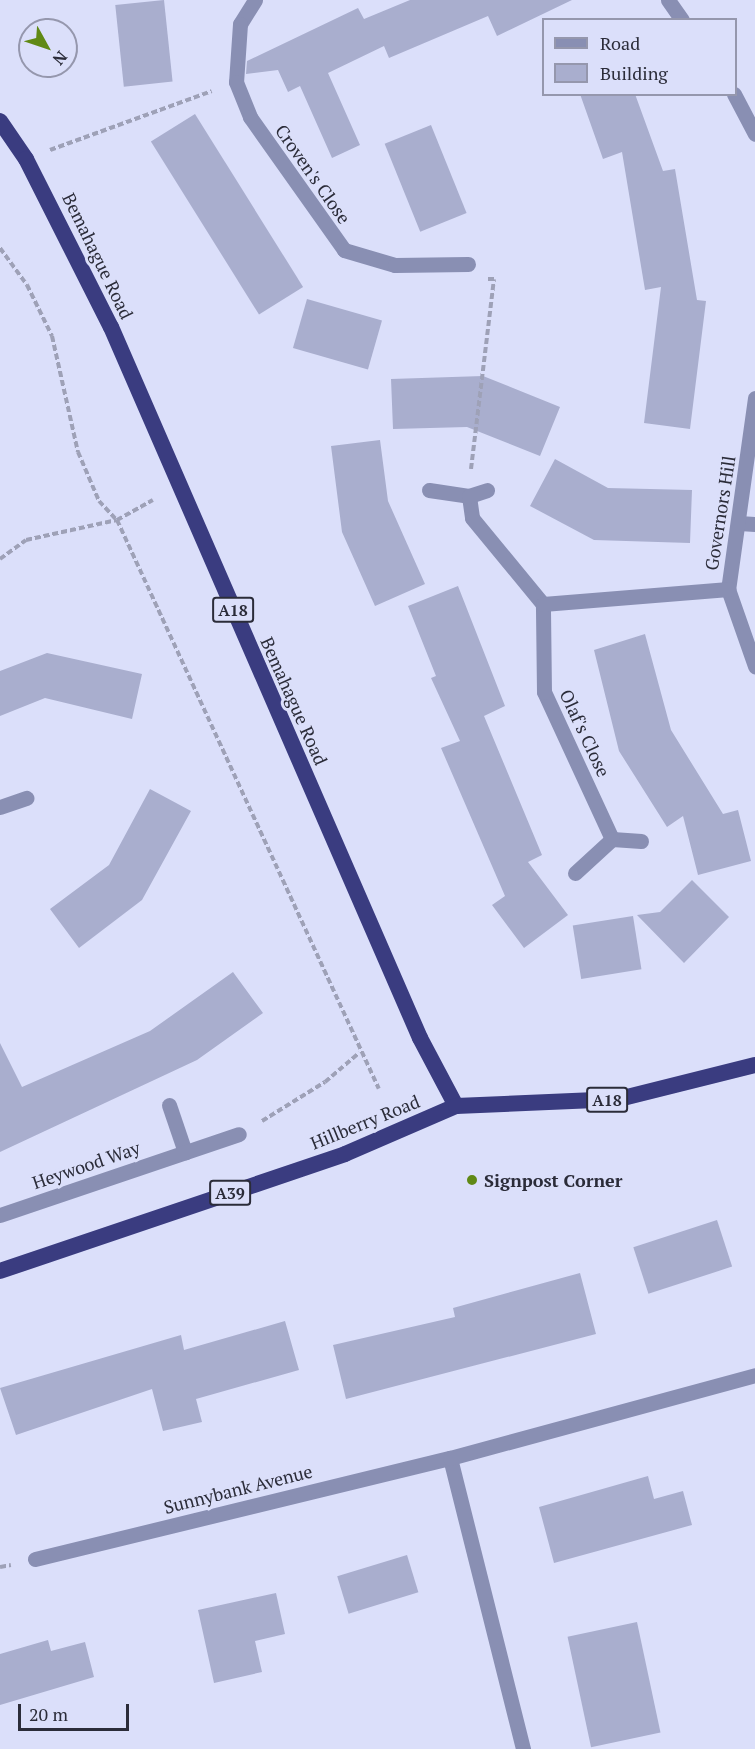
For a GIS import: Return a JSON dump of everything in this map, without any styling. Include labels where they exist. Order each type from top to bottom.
[{"type":"highway","name":"Bemahague Road","points":[[0,121],[26,159],[107,318],[420,1038],[456,1106]]},
{"type":"highway","name":"Hillberry Road","points":[[0,1270],[345,1154],[456,1106],[619,1099],[755,1065]]},
{"type":"street","points":[[236,82],[240,24],[255,0]]},
{"type":"street","points":[[668,0],[681,18]]},
{"type":"street","name":"Croven's Close","points":[[236,82],[268,145],[344,250],[394,266],[468,264]]},
{"type":"street","points":[[735,96],[753,124]]},
{"type":"street","name":"Governors Hill","points":[[755,398],[728,589],[755,666]]},
{"type":"street","points":[[429,490],[469,496],[487,490]]},
{"type":"street","points":[[469,496],[472,518],[543,604],[728,589]]},
{"type":"street","points":[[738,523],[755,524]]},
{"type":"street","name":"Olaf's Close","points":[[543,604],[544,692],[612,839]]},
{"type":"street","points":[[0,807],[26,798]]},
{"type":"street","points":[[575,873],[612,839],[641,841]]},
{"type":"street","points":[[169,1105],[185,1152]]},
{"type":"street","name":"Heywood Way","points":[[0,1215],[239,1134]]},
{"type":"street","name":"Sunnybank Avenue","points":[[35,1559],[450,1458],[755,1375]]},
{"type":"street","points":[[450,1458],[523,1749]]},
{"type":"path","points":[[42,153],[236,82]]},
{"type":"path","points":[[0,248],[27,285],[52,336],[78,452],[99,501],[117,520],[359,1053],[379,1089]]},
{"type":"path","points":[[468,264],[478,278],[494,279],[469,496]]},
{"type":"path","points":[[0,559],[26,540],[117,520],[153,500]]},
{"type":"path","points":[[239,1134],[324,1082],[359,1053]]},
{"type":"building","points":[[164,0],[173,82],[124,87],[115,5]]},
{"type":"building","points":[[410,0],[572,0],[497,36],[488,16],[389,58],[384,46],[328,73],[360,145],[332,158],[300,86],[288,92],[278,70],[246,74],[247,61],[358,8],[364,19]]},
{"type":"building","points":[[581,96],[636,96],[663,171],[675,169],[697,300],[706,301],[690,429],[644,423],[661,287],[645,290],[622,152],[603,159]]},
{"type":"building","points":[[195,114],[303,287],[259,315],[151,142]]},
{"type":"building","points":[[431,125],[467,213],[420,232],[385,144]]},
{"type":"building","points":[[307,299],[382,320],[368,370],[293,348]]},
{"type":"building","points":[[483,376],[560,407],[540,456],[467,427],[393,429],[391,379]]},
{"type":"building","points":[[380,440],[388,501],[425,584],[375,606],[342,532],[331,446]]},
{"type":"building","points":[[555,459],[608,488],[692,490],[690,543],[594,540],[530,506]]},
{"type":"building","points":[[458,586],[505,706],[484,716],[542,855],[528,862],[568,915],[524,948],[492,905],[505,896],[441,748],[460,741],[431,678],[436,676],[408,606]]},
{"type":"building","points":[[645,634],[671,730],[723,814],[738,810],[751,861],[698,875],[683,816],[667,827],[619,751],[594,650]]},
{"type":"building","points":[[47,653],[142,674],[132,719],[45,698],[0,716],[0,671]]},
{"type":"building","points":[[150,789],[191,811],[142,900],[79,948],[50,909],[109,865]]},
{"type":"building","points":[[692,880],[729,917],[684,963],[637,915],[660,912]]},
{"type":"building","points":[[633,916],[641,969],[581,979],[573,926]]},
{"type":"building","points":[[233,972],[263,1013],[197,1060],[0,1152],[0,1043],[22,1087],[150,1031]]},
{"type":"building","points":[[717,1220],[732,1267],[648,1294],[633,1247]]},
{"type":"building","points":[[580,1273],[596,1334],[346,1399],[333,1345],[455,1317],[453,1308]]},
{"type":"building","points":[[285,1321],[299,1370],[196,1399],[202,1422],[163,1431],[152,1389],[16,1435],[0,1388],[181,1335],[184,1350]]},
{"type":"building","points":[[648,1476],[654,1499],[683,1491],[692,1525],[554,1563],[539,1507]]},
{"type":"building","points":[[407,1555],[418,1592],[349,1614],[337,1576]]},
{"type":"building","points":[[276,1593],[285,1634],[255,1641],[262,1672],[214,1683],[198,1610]]},
{"type":"building","points":[[637,1622],[660,1733],[591,1747],[568,1637]]},
{"type":"building","points":[[48,1640],[51,1651],[85,1642],[94,1677],[0,1705],[0,1654]]},
{"type":"place","name":"Signpost Corner","points":[[472,1180]]}]
